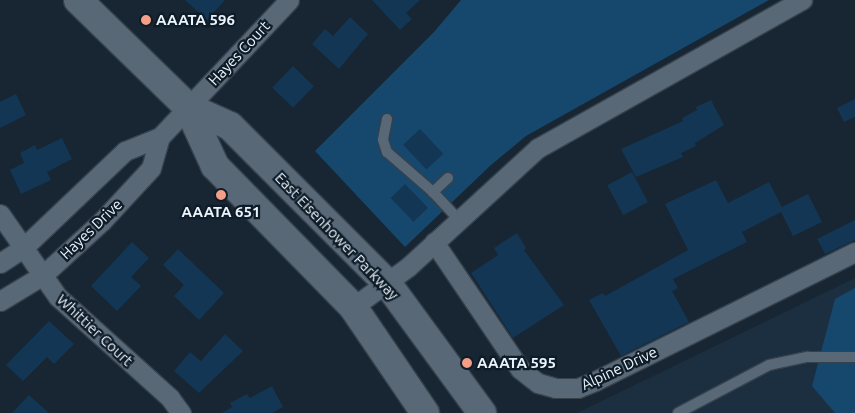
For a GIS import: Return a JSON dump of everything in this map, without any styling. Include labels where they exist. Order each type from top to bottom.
[{"type":"main road","name":"East Eisenhower Parkway","points":[[78,0],[188,107],[230,126],[387,283],[482,413]]},
{"type":"main road","name":"East Eisenhower Parkway","points":[[188,107],[216,166],[353,308],[425,413]]},
{"type":"street","name":"Hayes Court","points":[[188,107],[289,0]]},
{"type":"street","points":[[353,308],[387,283],[538,148],[802,0]]},
{"type":"street","name":"Hayes Drive","points":[[0,263],[23,248],[125,151],[160,137],[188,107]]},
{"type":"street","name":"Hayes Drive","points":[[0,302],[43,276],[102,221],[152,168],[160,137]]},
{"type":"street","name":"Whittier Court","points":[[0,214],[58,297],[170,398],[181,413]]},
{"type":"street","name":"Alpine Drive","points":[[434,242],[520,369],[538,383],[555,388],[578,388],[595,381],[855,252]]},
{"type":"lane","points":[[387,119],[383,140],[388,152],[419,183],[433,192],[458,219]]},
{"type":"lane","points":[[433,192],[448,178]]},
{"type":"lane","points":[[678,413],[768,365],[808,357],[855,357]]},
{"type":"shaded area","points":[[461,0],[769,0],[526,136],[491,165],[405,247],[315,151],[434,32]]},
{"type":"shaded area","points":[[855,278],[855,413],[577,413]]},
{"type":"shaded area","points":[[855,288],[855,413],[835,413],[812,386],[835,299]]},
{"type":"building","points":[[185,0],[225,0],[207,20]]},
{"type":"building","points":[[372,0],[420,0],[406,13],[412,19],[400,30]]},
{"type":"building","points":[[350,17],[368,34],[339,69],[312,44],[325,29],[333,36]]},
{"type":"building","points":[[293,66],[314,86],[293,108],[272,88]]},
{"type":"building","points":[[16,94],[26,115],[0,128],[0,102]]},
{"type":"building","points":[[855,99],[855,117],[844,122],[837,108]]},
{"type":"building","points":[[711,100],[724,125],[695,143],[696,146],[681,153],[683,157],[636,177],[621,149],[683,121],[682,118],[697,110],[696,107]]},
{"type":"building","points":[[420,129],[443,154],[426,170],[403,145]]},
{"type":"building","points":[[62,138],[72,159],[47,172],[51,180],[21,194],[10,170],[24,163],[20,153],[35,145],[37,150]]},
{"type":"building","points":[[632,172],[648,202],[623,215],[607,185]]},
{"type":"building","points":[[716,180],[728,203],[769,182],[782,207],[808,194],[822,222],[793,236],[781,212],[742,232],[747,242],[673,279],[678,288],[672,291],[689,322],[621,356],[589,300],[603,293],[605,296],[688,250],[665,204]]},
{"type":"building","points":[[405,184],[428,208],[414,222],[391,198]]},
{"type":"building","points":[[855,220],[855,240],[825,254],[817,239]]},
{"type":"building","points":[[517,233],[526,248],[524,250],[564,305],[513,338],[471,273],[498,255],[494,248]]},
{"type":"building","points":[[132,242],[149,258],[131,277],[141,286],[117,311],[91,286]]},
{"type":"building","points":[[178,249],[224,293],[199,320],[174,296],[184,285],[163,265]]},
{"type":"building","points":[[49,321],[74,344],[54,364],[47,357],[23,381],[6,365]]},
{"type":"building","points":[[225,334],[243,351],[199,393],[174,371],[190,352],[201,361]]},
{"type":"building","points":[[272,386],[283,407],[272,413],[222,413],[232,407],[230,403],[247,394],[250,398]]},
{"type":"building","points":[[29,395],[49,413],[12,413]]},
{"type":"place","name":"AAATA 596","points":[[146,20]]},
{"type":"place","name":"AAATA 651","points":[[221,195]]},
{"type":"place","name":"AAATA 595","points":[[467,363]]}]
